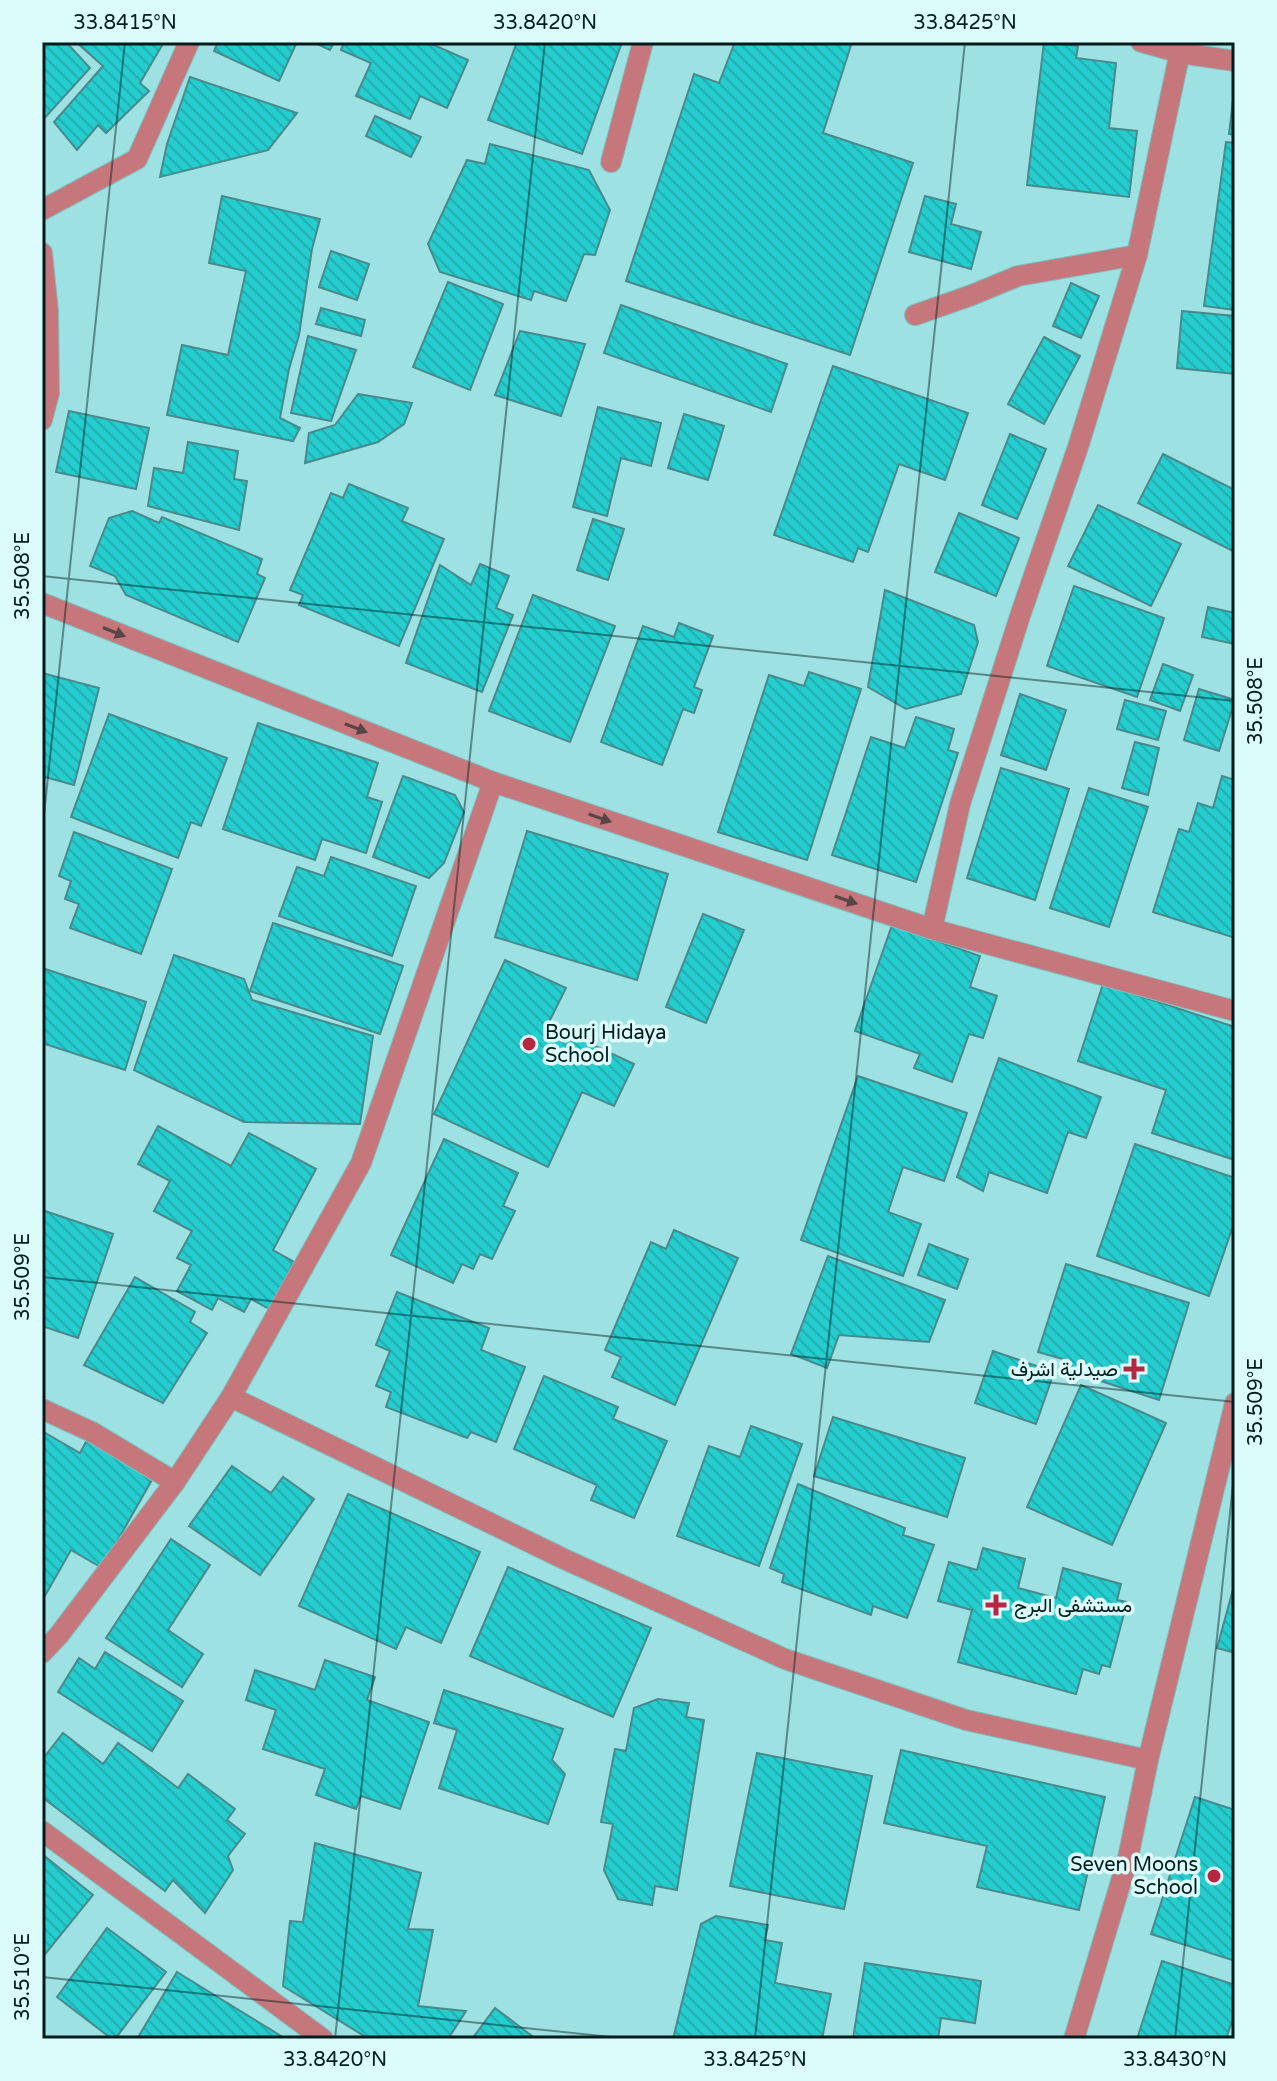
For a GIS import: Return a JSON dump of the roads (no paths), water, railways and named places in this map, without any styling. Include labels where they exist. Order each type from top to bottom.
[{"type":"street","points":[[42,210],[137,159],[189,42]]},
{"type":"street","points":[[611,162],[643,42]]},
{"type":"street","points":[[1141,42],[1181,47],[1235,61]]},
{"type":"street","points":[[932,929],[960,804],[1078,447],[1137,255],[1181,47]]},
{"type":"street","points":[[42,253],[48,311],[49,393],[42,420]]},
{"type":"street","points":[[915,315],[1018,276],[1137,255]]},
{"type":"street","points":[[42,603],[493,782],[932,929],[1235,1011]]},
{"type":"street","points":[[42,1653],[175,1482],[231,1397],[361,1163],[493,782]]},
{"type":"street","points":[[231,1397],[564,1559],[785,1659],[966,1720],[1148,1760]]},
{"type":"street","points":[[1074,2039],[1128,1858],[1148,1760],[1235,1403]]},
{"type":"street","points":[[42,1409],[92,1432],[175,1482]]},
{"type":"street","points":[[42,1831],[323,2039]]},
{"type":"place","name":"Bourj Hidaya School","points":[[529,1044]]},
{"type":"place","name":"صيدلية اشرف","points":[[1134,1369]]},
{"type":"place","name":"مستشفى البرج","points":[[996,1605]]},
{"type":"place","name":"Seven Moons School","points":[[1214,1876]]}]
